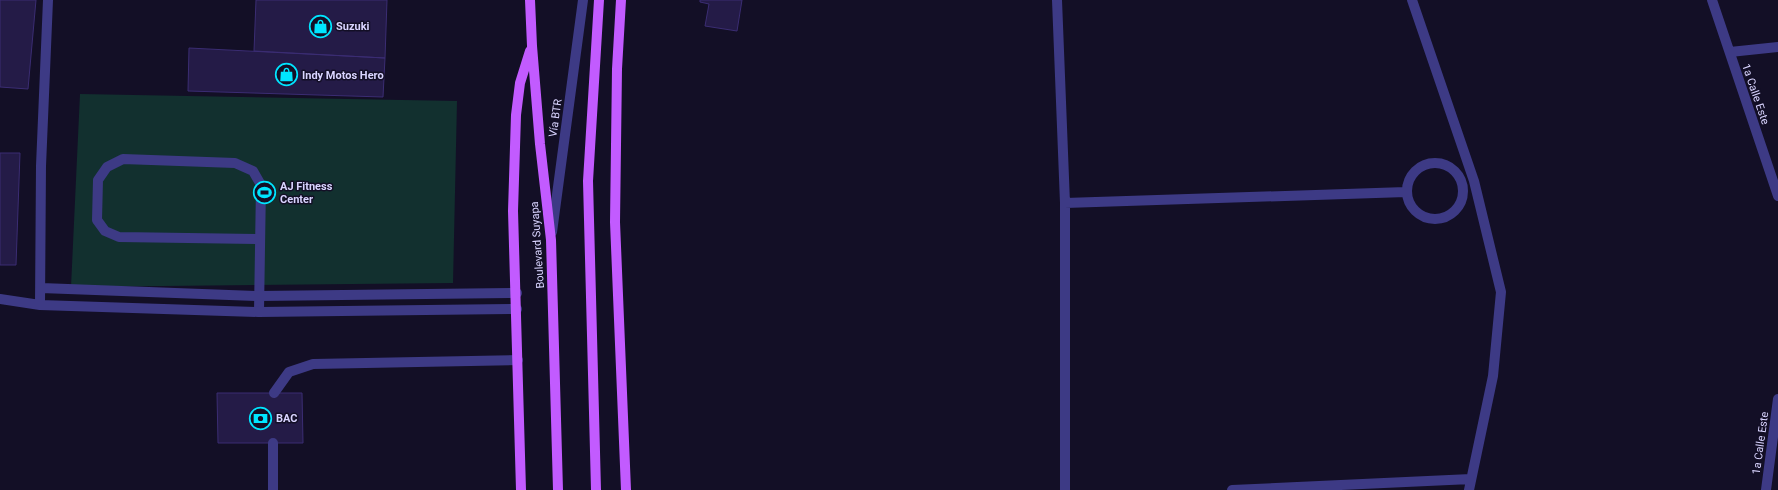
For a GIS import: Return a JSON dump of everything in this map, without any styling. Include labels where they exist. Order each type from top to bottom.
[{"type":"main road","name":"Boulevard Suyapa","points":[[530,0],[540,144],[551,240],[558,490]]},
{"type":"main road","points":[[596,490],[588,181],[599,0]]},
{"type":"main road","points":[[621,0],[617,69],[615,222],[626,490]]},
{"type":"main road","points":[[521,490],[517,293],[513,211],[516,115],[520,83],[532,46]]},
{"type":"street","points":[[40,305],[41,166],[48,0]]},
{"type":"street","points":[[531,15],[535,0]]},
{"type":"street","name":"Vía BTR","points":[[551,240],[583,0]]},
{"type":"street","points":[[1057,0],[1065,203],[1065,490]]},
{"type":"street","points":[[1412,0],[1474,181],[1501,292],[1493,376],[1469,490]]},
{"type":"street","name":"1a Calle Este","points":[[1712,0],[1778,196]]},
{"type":"street","points":[[1730,52],[1778,47]]},
{"type":"street","points":[[259,312],[261,185],[253,171],[235,163],[123,159],[107,167],[98,180],[97,220],[105,231],[119,237],[260,239]]},
{"type":"street","points":[[1436,162],[1453,169],[1459,176],[1462,184],[1463,194],[1460,203],[1455,210],[1447,216],[1438,219],[1420,215],[1413,209],[1408,201],[1406,192],[1408,182],[1412,174],[1418,167],[1427,163],[1436,162]]},
{"type":"street","points":[[1462,184],[1474,181]]},
{"type":"street","points":[[1065,203],[1406,192]]},
{"type":"street","points":[[41,288],[260,296],[517,293]]},
{"type":"street","points":[[0,299],[40,305],[259,312],[517,309]]},
{"type":"street","points":[[274,393],[289,372],[313,364],[518,360]]},
{"type":"street","name":"1a Calle Este","points":[[1766,490],[1778,399]]},
{"type":"street","points":[[273,490],[274,443]]},
{"type":"street","points":[[1232,490],[1471,479]]},
{"type":"green space","name":"AJ Fitness Center","points":[[80,94],[457,101],[453,283],[71,287]]},
{"type":"building","points":[[0,0],[36,0],[28,89],[0,87]]},
{"type":"building","name":"Suzuki","points":[[256,0],[387,0],[385,58],[254,51]]},
{"type":"building","points":[[700,0],[742,0],[737,31],[705,26],[709,4],[700,2]]},
{"type":"building","name":"Indy Motos Hero","points":[[189,48],[385,58],[383,97],[188,91]]},
{"type":"building","points":[[0,153],[20,153],[16,265],[0,265]]},
{"type":"building","name":"BAC","points":[[217,393],[302,393],[303,443],[218,443]]},
{"type":"place","name":"Suzuki","points":[[321,26]]},
{"type":"place","name":"Indy Motos Hero","points":[[286,75]]},
{"type":"place","name":"AJ Fitness Center","points":[[265,192]]},
{"type":"place","name":"BAC","points":[[260,418]]}]
